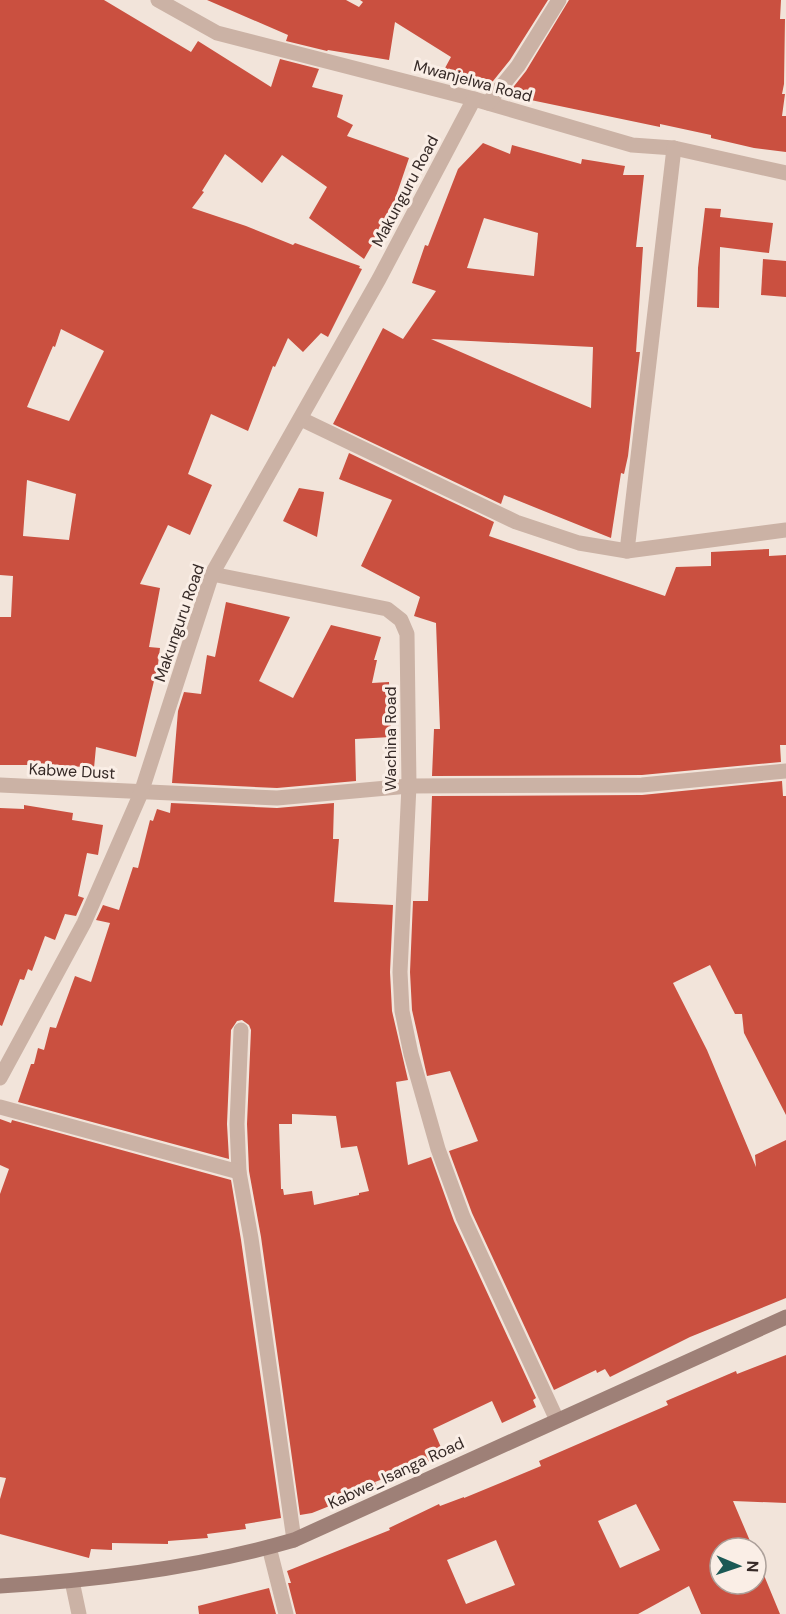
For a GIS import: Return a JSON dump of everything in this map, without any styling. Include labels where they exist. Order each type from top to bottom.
[{"type":"street","name":"Mwanjelwa Road","points":[[158,0],[217,33],[481,101],[632,145],[674,148],[786,173]]},
{"type":"street","name":"Makunguru Road","points":[[0,1078],[84,923],[141,793],[212,574],[481,101],[518,66],[559,0]]},
{"type":"street","points":[[627,551],[674,148]]},
{"type":"street","points":[[301,419],[516,522],[579,543],[627,551],[786,530]]},
{"type":"street","name":"Wachina Road","points":[[212,574],[387,609],[401,620],[407,634],[408,786],[400,972],[402,1011],[411,1054],[438,1149],[463,1217],[557,1420]]},
{"type":"street","name":"Kabwe Dust","points":[[0,784],[141,793],[277,798],[408,786],[642,785],[786,771]]},
{"type":"street","points":[[241,1030],[237,1124],[239,1173],[251,1238],[294,1540]]},
{"type":"street","points":[[0,1107],[239,1173]]},
{"type":"street","name":"Kabwe_Isanga Road","points":[[0,1586],[72,1581],[187,1565],[294,1540],[786,1317]]},
{"type":"street","points":[[270,1547],[286,1614]]},
{"type":"street","points":[[72,1581],[79,1614]]},
{"type":"building","points":[[0,0],[104,0],[191,52],[198,41],[271,87],[280,59],[319,69],[312,87],[343,95],[337,117],[353,125],[347,136],[409,158],[390,214],[364,259],[309,218],[327,187],[282,155],[262,183],[225,154],[202,191],[204,192],[192,208],[293,245],[295,243],[360,266],[359,268],[362,269],[328,337],[321,333],[303,352],[288,338],[275,367],[273,366],[248,431],[211,414],[188,474],[212,485],[190,535],[168,525],[140,584],[160,588],[149,647],[160,648],[136,757],[96,747],[94,768],[37,763],[37,765],[0,765],[0,617],[11,617],[13,576],[0,575]],"holes":[[[61,329],[104,351],[69,421],[27,407]],[[27,480],[76,494],[69,540],[23,536]]]},
{"type":"building","points":[[207,0],[346,0],[359,7],[363,2],[360,0],[548,0],[510,60],[485,91],[445,68],[451,57],[395,22],[389,60],[327,51],[286,41],[288,35]]},
{"type":"building","points":[[569,0],[781,0],[780,19],[785,19],[782,94],[785,94],[782,116],[786,116],[786,152],[754,148],[711,138],[711,135],[660,124],[660,127],[507,95],[526,71]]},
{"type":"building","points":[[483,143],[510,154],[512,145],[581,164],[582,159],[625,166],[623,175],[644,175],[636,247],[643,247],[636,352],[640,352],[628,456],[624,474],[621,473],[611,538],[504,495],[501,504],[333,424],[383,328],[403,339],[436,291],[412,283],[425,245],[428,246],[458,169]],"holes":[[[484,218],[538,233],[534,276],[467,268]],[[431,339],[593,347],[591,408],[539,386]]]},
{"type":"building","points":[[705,208],[721,209],[720,217],[773,223],[769,253],[720,247],[719,308],[697,307],[698,268]]},
{"type":"building","points":[[763,259],[786,261],[786,297],[761,295]]},
{"type":"building","points":[[349,453],[494,522],[489,536],[665,596],[676,567],[711,566],[711,552],[769,549],[769,556],[786,555],[786,745],[780,745],[781,762],[642,775],[432,776],[434,729],[440,729],[436,623],[414,616],[420,597],[361,566],[392,500],[339,479]]},
{"type":"building","points":[[299,488],[324,492],[317,537],[283,521]]},
{"type":"building","points":[[226,602],[290,617],[259,681],[293,698],[331,625],[381,637],[374,660],[377,660],[372,683],[389,682],[391,737],[355,739],[356,781],[277,788],[172,783],[178,711],[184,692],[201,694],[207,655],[215,657]]},
{"type":"building","points":[[782,781],[783,796],[786,796],[786,1115],[744,1033],[742,1014],[735,1014],[710,965],[673,983],[707,1050],[756,1167],[755,1155],[786,1140],[786,1298],[690,1337],[610,1377],[605,1369],[597,1373],[596,1370],[554,1390],[472,1213],[449,1151],[478,1141],[450,1071],[427,1076],[412,1010],[410,972],[413,901],[428,901],[432,796],[642,795]]},
{"type":"building","points":[[171,803],[277,808],[334,803],[333,839],[339,839],[334,902],[393,905],[390,972],[392,1011],[408,1080],[396,1082],[408,1165],[431,1157],[454,1221],[536,1398],[533,1400],[536,1407],[502,1423],[492,1401],[433,1429],[443,1452],[431,1457],[432,1460],[375,1482],[377,1487],[312,1513],[300,1515],[261,1237],[249,1171],[247,1124],[251,1030],[249,1025],[242,1020],[237,1021],[231,1030],[227,1124],[229,1159],[18,1102],[31,1064],[34,1064],[38,1048],[44,1050],[50,1027],[56,1028],[75,976],[91,982],[110,923],[96,920],[103,905],[119,910],[133,867],[138,868],[150,820],[153,821],[157,809],[170,813]],"holes":[[[292,1114],[336,1116],[341,1148],[357,1146],[369,1191],[314,1205],[312,1191],[284,1195],[281,1189],[279,1124],[292,1124]]]},
{"type":"building","points":[[24,805],[73,813],[72,820],[103,825],[98,855],[87,853],[78,896],[84,898],[76,916],[65,914],[55,940],[45,936],[32,971],[28,969],[24,980],[20,979],[2,1026],[0,1025],[0,808],[24,809]]},
{"type":"building","points":[[0,1119],[11,1123],[12,1120],[231,1180],[281,1518],[245,1524],[246,1529],[207,1534],[208,1538],[168,1541],[168,1544],[112,1543],[112,1550],[91,1549],[89,1558],[0,1534],[0,1499],[6,1478],[0,1477],[0,1194],[9,1169],[0,1165]]},
{"type":"building","points":[[786,1355],[786,1503],[733,1501],[748,1536],[708,1536],[708,1596],[768,1596],[768,1585],[780,1614],[701,1614],[689,1586],[638,1614],[296,1614],[287,1571],[390,1530],[389,1528],[439,1504],[440,1506],[464,1498],[541,1466],[539,1461],[668,1405],[666,1401],[736,1371],[737,1374]],"holes":[[[636,1504],[660,1550],[620,1568],[598,1521]],[[496,1540],[515,1585],[466,1604],[447,1560]]]},
{"type":"building","points":[[269,1588],[276,1614],[199,1614],[198,1606]]}]
